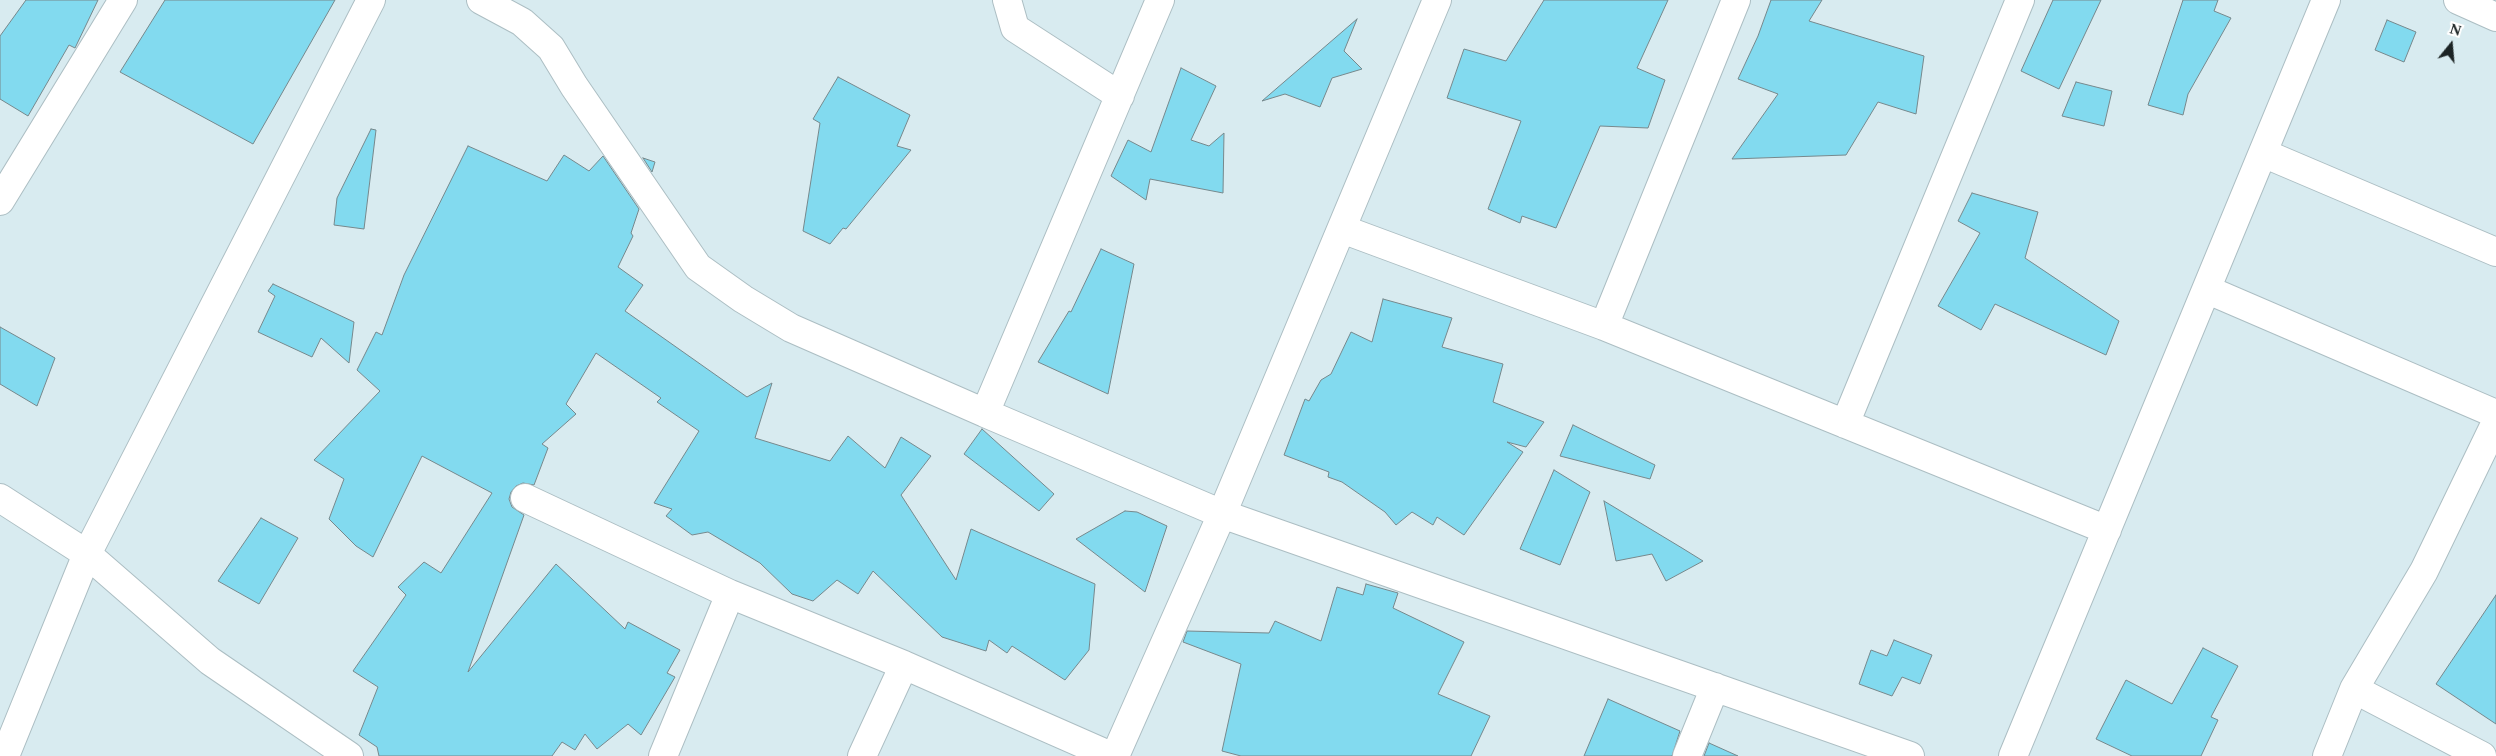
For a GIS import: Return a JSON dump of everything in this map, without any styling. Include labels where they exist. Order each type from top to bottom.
[{"type":"street","points":[[0,201],[122,0]]},
{"type":"street","points":[[5,756],[88,554],[371,0]]},
{"type":"street","points":[[481,0],[522,22],[551,48],[574,86],[698,267],[743,299],[791,328],[985,414],[1222,514],[1910,756]]},
{"type":"street","points":[[1007,0],[1015,28],[1120,96]]},
{"type":"street","points":[[985,414],[1160,0]]},
{"type":"street","points":[[1116,756],[1222,514],[1437,0]]},
{"type":"street","points":[[1604,326],[1736,0]]},
{"type":"street","points":[[1845,424],[2020,0]]},
{"type":"street","points":[[2013,756],[2208,290],[2326,0]]},
{"type":"street","points":[[2458,0],[2496,17]]},
{"type":"street","points":[[2263,153],[2496,252]]},
{"type":"street","points":[[1342,229],[1604,326],[2107,530]]},
{"type":"street","points":[[2208,290],[2496,414]]},
{"type":"street","points":[[2327,756],[2354,689],[2424,571],[2496,422]]},
{"type":"street","points":[[0,498],[88,554],[210,660],[349,756]]},
{"type":"street","points":[[525,498],[730,594],[904,665],[1111,756]]},
{"type":"street","points":[[663,756],[730,594]]},
{"type":"street","points":[[862,756],[904,665]]},
{"type":"street","points":[[1686,756],[1714,687]]},
{"type":"street","points":[[2354,689],[2482,756]]},
{"type":"building","points":[[26,0],[98,0],[75,48],[69,45],[28,116],[0,99],[0,36]]},
{"type":"building","points":[[165,0],[335,0],[253,144],[120,72]]},
{"type":"building","points":[[1544,0],[1668,0],[1637,68],[1665,80],[1648,128],[1600,126],[1556,228],[1522,216],[1520,223],[1488,209],[1521,121],[1447,98],[1464,49],[1506,61]]},
{"type":"building","points":[[1771,0],[1822,0],[1809,21],[1924,56],[1916,114],[1878,102],[1846,155],[1732,159],[1778,94],[1738,79],[1758,36]]},
{"type":"building","points":[[2053,0],[2101,0],[2059,89],[2021,71]]},
{"type":"building","points":[[2183,0],[2218,0],[2214,11],[2231,18],[2188,94],[2183,115],[2148,105]]},
{"type":"building","points":[[1357,19],[1344,51],[1362,69],[1332,78],[1320,107],[1285,94],[1262,101]]},
{"type":"building","points":[[2387,20],[2416,32],[2404,62],[2375,50]]},
{"type":"building","points":[[1181,68],[1216,86],[1191,140],[1209,146],[1224,133],[1223,193],[1150,179],[1146,200],[1111,176],[1128,140],[1151,152]]},
{"type":"building","points":[[838,77],[910,115],[897,146],[911,150],[846,229],[843,228],[830,244],[803,231],[820,123],[813,119]]},
{"type":"building","points":[[2076,82],[2112,91],[2104,126],[2062,116]]},
{"type":"building","points":[[371,129],[376,130],[364,229],[334,225],[337,198]]},
{"type":"building","points":[[468,146],[547,181],[564,155],[589,171],[603,156],[639,209],[631,233],[633,236],[618,267],[643,285],[625,311],[747,397],[772,383],[755,438],[830,461],[848,436],[885,468],[901,437],[931,456],[901,495],[956,580],[971,529],[1095,584],[1089,650],[1065,680],[1012,646],[1007,653],[989,640],[986,651],[942,637],[873,571],[858,594],[837,580],[813,601],[792,594],[760,563],[708,532],[692,535],[666,516],[672,509],[654,503],[699,431],[657,402],[661,398],[596,353],[566,404],[576,414],[542,444],[548,448],[534,485],[523,483],[516,486],[511,492],[509,499],[512,507],[524,515],[468,672],[556,564],[625,629],[628,622],[680,650],[667,673],[675,677],[641,735],[628,724],[597,749],[585,734],[575,750],[562,742],[552,756],[379,756],[377,747],[359,735],[378,687],[353,671],[406,595],[398,587],[424,562],[441,573],[492,493],[422,456],[373,557],[356,546],[329,519],[344,479],[314,460],[380,391],[357,370],[376,332],[382,335],[404,275]]},
{"type":"building","points":[[643,158],[655,162],[652,172]]},
{"type":"building","points":[[1972,193],[2038,212],[2025,258],[2119,321],[2106,355],[1995,304],[1981,330],[1938,306],[1980,233],[1958,221]]},
{"type":"building","points":[[1101,249],[1134,264],[1108,394],[1038,362],[1069,311],[1071,312]]},
{"type":"building","points":[[273,284],[354,322],[349,363],[321,338],[312,357],[258,332],[275,296],[268,291]]},
{"type":"building","points":[[1383,299],[1452,318],[1442,347],[1503,364],[1493,402],[1544,422],[1526,447],[1507,442],[1523,452],[1464,535],[1437,517],[1433,525],[1412,512],[1396,525],[1385,512],[1342,482],[1328,477],[1329,472],[1284,455],[1305,399],[1309,401],[1321,380],[1331,374],[1351,332],[1372,342]]},
{"type":"building","points":[[0,327],[55,358],[37,406],[0,384]]},
{"type":"building","points":[[1573,425],[1655,465],[1650,479],[1560,456]]},
{"type":"building","points":[[982,429],[1054,494],[1039,511],[964,454]]},
{"type":"building","points":[[1554,470],[1590,492],[1560,565],[1520,549]]},
{"type":"building","points":[[1604,501],[1703,561],[1666,581],[1652,554],[1616,561]]},
{"type":"building","points":[[1125,511],[1137,512],[1167,526],[1145,592],[1076,539]]},
{"type":"building","points":[[261,518],[298,538],[259,604],[218,581]]},
{"type":"building","points":[[1366,584],[1398,593],[1393,608],[1464,642],[1438,694],[1490,716],[1471,756],[1241,756],[1222,751],[1241,664],[1183,642],[1187,631],[1269,633],[1275,621],[1321,641],[1337,587],[1363,595]]},
{"type":"building","points":[[2496,595],[2496,724],[2436,684]]},
{"type":"building","points":[[1894,640],[1932,655],[1920,684],[1902,677],[1892,696],[1859,684],[1871,650],[1887,656]]},
{"type":"building","points":[[2203,648],[2238,666],[2211,717],[2218,720],[2201,756],[2132,756],[2096,739],[2126,680],[2172,704]]},
{"type":"building","points":[[1608,699],[1680,731],[1672,756],[1584,756]]},
{"type":"building","points":[[1709,743],[1738,756],[1704,756]]}]
